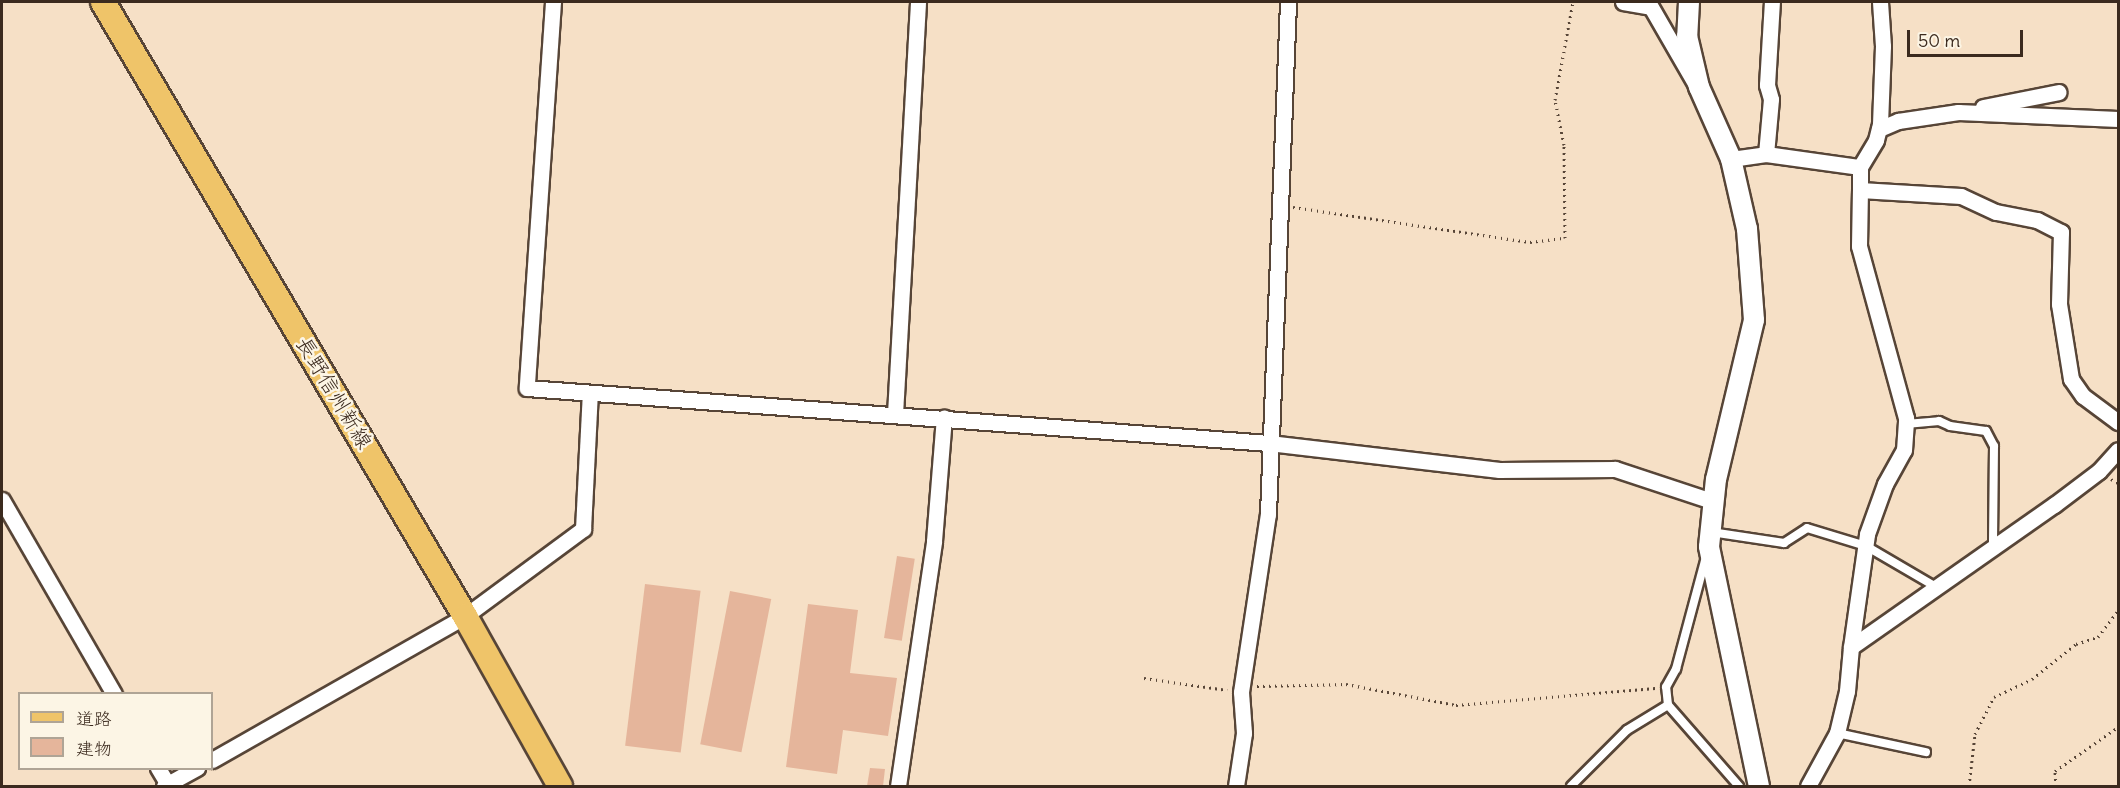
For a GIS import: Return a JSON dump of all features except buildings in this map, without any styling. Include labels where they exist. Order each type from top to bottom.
[{"type":"main road","name":"長野信州新線","points":[[103,2],[465,616],[560,786]]},
{"type":"street","points":[[553,2],[527,388],[944,417],[1269,443],[1499,470],[1615,469],[1712,501]]},
{"type":"street","points":[[895,414],[918,2]]},
{"type":"street","points":[[1236,786],[1244,733],[1241,692],[1268,514],[1288,2]]},
{"type":"street","points":[[1623,2],[1651,7],[1689,78],[1699,87]]},
{"type":"street","points":[[1689,2],[1686,36],[1699,87],[1731,159],[1747,229],[1754,320],[1712,501],[1710,539],[1759,786]]},
{"type":"street","points":[[1766,154],[1771,99],[1767,85],[1772,2]]},
{"type":"street","points":[[1808,786],[1837,733],[1847,691],[1866,546],[1885,484],[1904,450],[1906,424],[1859,246],[1860,167],[1879,129],[1883,46],[1880,2]]},
{"type":"street","points":[[1879,129],[1898,122],[2060,92]]},
{"type":"street","points":[[1967,111],[2118,119]]},
{"type":"street","points":[[1731,159],[1766,154],[1860,167]]},
{"type":"street","points":[[1860,190],[1961,196],[1996,212],[2037,220],[2061,232],[2059,304],[2072,380],[2083,396],[2118,422]]},
{"type":"street","points":[[213,759],[465,616],[583,529],[590,393]]},
{"type":"street","points":[[898,786],[934,541],[944,417]]},
{"type":"street","points":[[1851,647],[1939,589],[2099,471],[2118,450]]},
{"type":"street","points":[[2,500],[113,692]]},
{"type":"street","points":[[159,770],[167,786],[194,770]]},
{"type":"lane","points":[[1906,424],[1939,420],[1950,426],[1986,431],[1994,446],[1993,549]]},
{"type":"lane","points":[[1739,786],[1668,705],[1666,687],[1676,669],[1710,539],[1784,543],[1807,528],[1866,546],[1939,589]]},
{"type":"lane","points":[[1571,786],[1627,730],[1668,705]]},
{"type":"lane","points":[[1837,733],[1926,753]]},
{"type":"path","points":[[1279,205],[1474,231],[1530,242],[1565,238],[1563,145],[1556,100],[1573,2]]},
{"type":"path","points":[[1969,786],[1975,734],[1994,697],[2032,679],[2076,644],[2098,637],[2118,618],[2118,610]]},
{"type":"path","points":[[1144,678],[1241,692],[1262,685],[1346,684],[1456,705],[1666,687]]},
{"type":"path","points":[[2056,786],[2055,771],[2118,727]]}]
